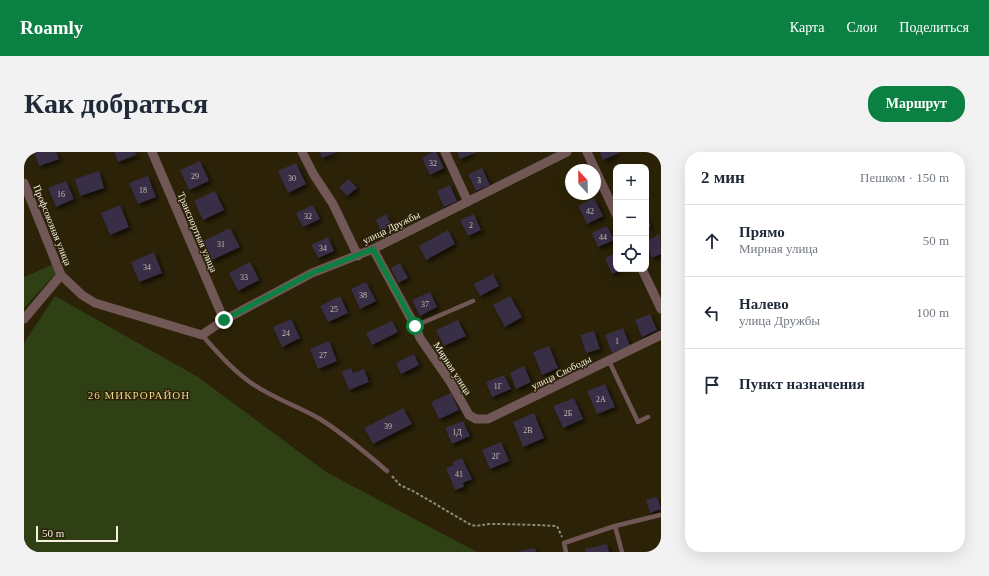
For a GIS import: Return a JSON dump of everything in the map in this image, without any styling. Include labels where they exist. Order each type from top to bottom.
[{"type":"street","name":"Транспортная улица","points":[[152,152],[224,320]]},
{"type":"street","points":[[302,152],[314,175],[333,204],[358,256]]},
{"type":"street","points":[[445,152],[468,202]]},
{"type":"street","name":"улица Дружбы","points":[[202,335],[224,320],[312,273],[373,249],[568,152]]},
{"type":"street","points":[[587,152],[613,208]]},
{"type":"street","name":"Профсоюзная улица","points":[[24,183],[61,275]]},
{"type":"street","name":"Мирная улица","points":[[373,249],[420,338],[451,383],[469,415]]},
{"type":"street","points":[[643,272],[661,309]]},
{"type":"street","points":[[24,319],[61,275],[82,295],[95,303],[202,335]]},
{"type":"street","name":"улица Свободы","points":[[469,415],[476,419],[488,419],[661,335]]},
{"type":"lane","points":[[415,326],[473,301]]},
{"type":"lane","points":[[202,335],[225,360],[247,380],[276,398],[319,419],[351,440],[387,471]]},
{"type":"lane","points":[[609,361],[638,422],[648,417]]},
{"type":"lane","points":[[566,552],[564,543],[615,526],[660,515]]},
{"type":"lane","points":[[615,526],[622,552]]},
{"type":"path","points":[[387,471],[400,485],[471,525],[514,524],[557,526],[564,543]]},
{"type":"green space","points":[[54,264],[57,272],[24,308],[24,277]]},
{"type":"green space","points":[[55,296],[198,377],[326,472],[477,552],[24,552],[24,343]]},
{"type":"building","points":[[34,152],[56,152],[59,159],[39,166]]},
{"type":"building","points":[[114,152],[135,152],[136,155],[118,162]]},
{"type":"building","points":[[320,152],[337,152],[322,158]]},
{"type":"building","points":[[436,152],[444,168],[430,175],[422,158]]},
{"type":"building","points":[[457,152],[477,152],[460,159]]},
{"type":"building","points":[[600,152],[621,152],[603,160]]},
{"type":"building","points":[[200,161],[209,181],[189,190],[180,170]]},
{"type":"building","points":[[296,163],[306,184],[288,193],[278,171]]},
{"type":"building","points":[[482,168],[490,185],[476,191],[468,174]]},
{"type":"building","points":[[99,171],[104,188],[80,196],[75,179]]},
{"type":"building","points":[[148,176],[156,197],[138,204],[129,183]]},
{"type":"building","points":[[349,179],[357,188],[347,196],[339,187]]},
{"type":"building","points":[[66,181],[74,199],[56,207],[48,188]]},
{"type":"building","points":[[450,185],[457,201],[444,207],[437,191]]},
{"type":"building","points":[[215,191],[224,210],[203,220],[194,201]]},
{"type":"building","points":[[590,200],[595,200],[603,216],[587,224],[578,206]]},
{"type":"building","points":[[120,205],[129,227],[110,235],[101,213]]},
{"type":"building","points":[[313,205],[320,219],[303,227],[296,213]]},
{"type":"building","points":[[386,214],[392,226],[381,231],[376,220]]},
{"type":"building","points":[[474,214],[481,230],[468,236],[460,220]]},
{"type":"building","points":[[607,226],[613,240],[598,247],[592,233]]},
{"type":"building","points":[[230,228],[240,247],[212,260],[203,241]]},
{"type":"building","points":[[448,230],[455,244],[426,260],[419,246]]},
{"type":"building","points":[[660,234],[661,254],[652,258],[649,251],[649,240]]},
{"type":"building","points":[[328,237],[334,251],[318,258],[311,245]]},
{"type":"building","points":[[154,252],[162,273],[139,282],[131,262]]},
{"type":"building","points":[[613,254],[613,272],[617,272],[612,274],[605,258]]},
{"type":"building","points":[[250,262],[259,280],[238,291],[229,273]]},
{"type":"building","points":[[400,263],[408,278],[398,283],[391,268]]},
{"type":"building","points":[[493,274],[499,286],[480,296],[474,284]]},
{"type":"building","points":[[366,282],[376,301],[360,309],[351,289]]},
{"type":"building","points":[[430,292],[437,307],[420,316],[412,300]]},
{"type":"building","points":[[340,296],[348,313],[328,322],[320,306]]},
{"type":"building","points":[[510,296],[522,317],[505,327],[493,305]]},
{"type":"building","points":[[650,314],[657,330],[642,337],[635,320]]},
{"type":"building","points":[[291,319],[300,338],[282,347],[273,327]]},
{"type":"building","points":[[458,320],[466,336],[444,346],[436,330]]},
{"type":"building","points":[[392,321],[398,332],[372,345],[366,333]]},
{"type":"building","points":[[623,328],[630,346],[612,353],[605,335]]},
{"type":"building","points":[[594,331],[600,349],[586,353],[580,335]]},
{"type":"building","points":[[329,341],[337,361],[318,369],[310,349]]},
{"type":"building","points":[[549,346],[558,368],[542,375],[533,352]]},
{"type":"building","points":[[414,354],[419,365],[401,374],[396,363]]},
{"type":"building","points":[[524,366],[531,382],[516,389],[510,373]]},
{"type":"building","points":[[351,368],[353,373],[364,369],[369,382],[349,390],[342,372]]},
{"type":"building","points":[[504,375],[511,389],[492,397],[486,382]]},
{"type":"building","points":[[605,384],[615,407],[597,414],[587,391]]},
{"type":"building","points":[[451,393],[459,410],[439,419],[431,402]]},
{"type":"building","points":[[574,398],[583,419],[563,428],[553,406]]},
{"type":"building","points":[[403,408],[412,424],[373,444],[364,428]]},
{"type":"building","points":[[534,413],[544,438],[523,447],[513,422]]},
{"type":"building","points":[[463,421],[470,436],[452,444],[445,428]]},
{"type":"building","points":[[501,442],[509,461],[490,469],[482,450]]},
{"type":"building","points":[[462,458],[472,479],[463,483],[464,487],[455,490],[446,468],[454,465],[453,462]]},
{"type":"building","points":[[657,497],[661,509],[650,513],[646,500]]},
{"type":"building","points":[[607,544],[609,552],[586,552],[585,549]]},
{"type":"building","points":[[535,548],[536,552],[520,552],[520,551]]},
{"type":"district","name":"26 МИКРОРАЙОН","points":[[139,395]]},
{"type":"route","points":[[224,320],[312,273],[373,249],[415,326]]}]
